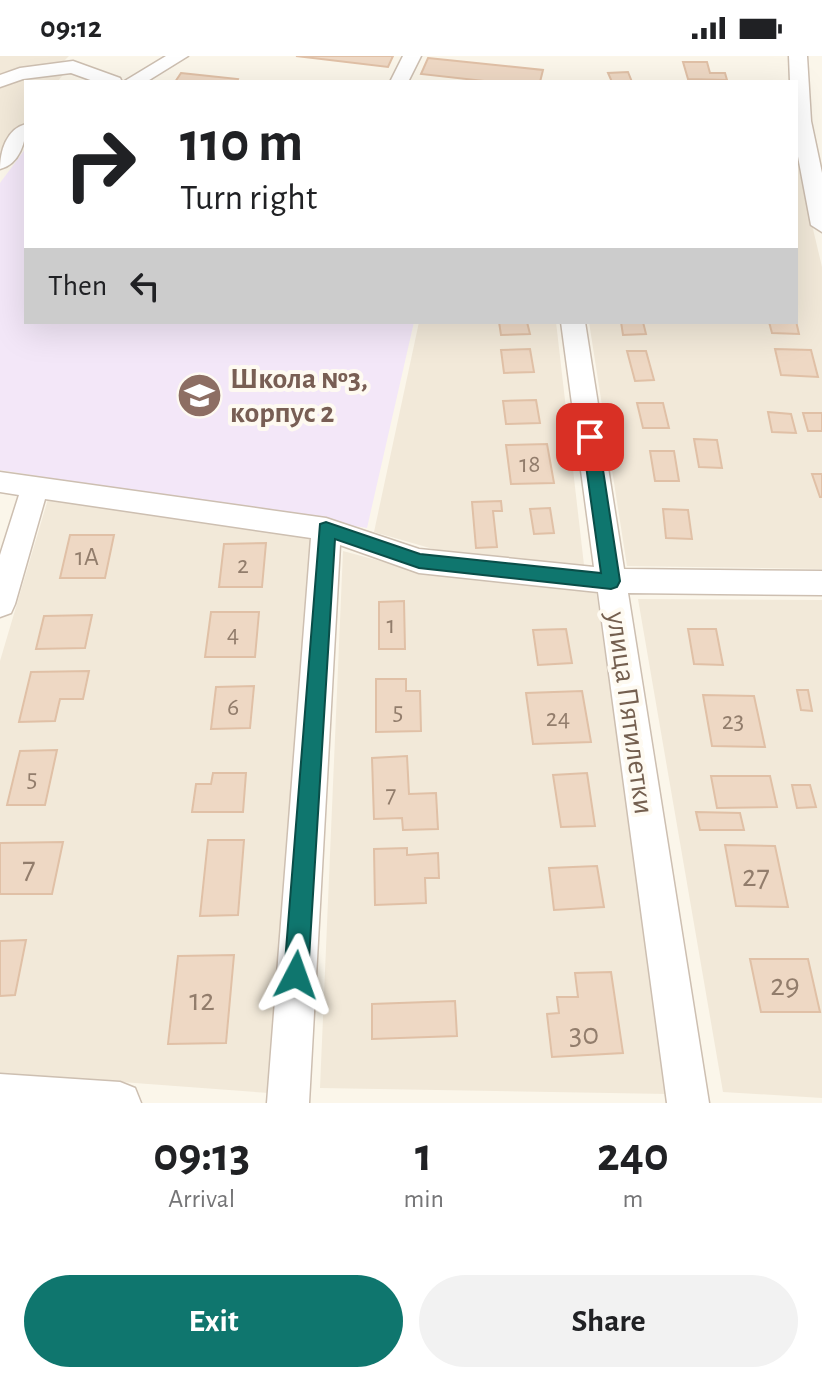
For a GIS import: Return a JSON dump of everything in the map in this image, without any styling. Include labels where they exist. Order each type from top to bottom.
[{"type":"street","points":[[136,80],[179,56]]},
{"type":"street","points":[[405,80],[412,56]]},
{"type":"street","points":[[798,56],[822,225]]},
{"type":"street","points":[[0,81],[20,74],[73,68],[107,80]]},
{"type":"street","points":[[0,163],[24,133]]},
{"type":"street","name":"улица Пятилетки","points":[[573,324],[688,1103]]},
{"type":"street","points":[[0,482],[326,529],[419,561],[611,581],[822,583]]},
{"type":"street","points":[[0,604],[35,487]]},
{"type":"street","points":[[288,1103],[326,529]]},
{"type":"street","points":[[0,1095],[120,1103]]},
{"type":"shaded area","points":[[0,56],[69,56],[62,63],[0,75]]},
{"type":"shaded area","points":[[67,70],[59,80],[24,80],[24,123],[0,153],[0,84],[24,75]]},
{"type":"shaded area","name":"Школа №3, корпус 2","points":[[24,151],[24,324],[414,324],[367,528],[0,470],[0,183]]},
{"type":"shaded area","points":[[798,165],[822,267],[822,569],[627,566],[589,324],[798,324]]},
{"type":"shaded area","points":[[419,324],[556,324],[584,565],[475,561],[374,532]]},
{"type":"shaded area","points":[[48,499],[312,536],[269,1093],[0,1073],[0,661]]},
{"type":"shaded area","points":[[343,551],[421,572],[596,590],[668,1094],[320,1088]]},
{"type":"shaded area","points":[[638,599],[822,600],[822,1098],[723,1092]]},
{"type":"building","points":[[296,56],[393,56],[388,67]]},
{"type":"building","points":[[428,58],[543,70],[540,80],[475,80],[421,74]]},
{"type":"building","points":[[683,62],[707,62],[710,73],[725,73],[727,80],[688,79]]},
{"type":"building","points":[[628,72],[631,80],[611,80],[608,73]]},
{"type":"building","points":[[181,73],[238,79],[238,80],[176,80]]},
{"type":"building","points":[[499,324],[528,324],[530,334],[501,335]]},
{"type":"building","points":[[621,324],[644,324],[646,334],[623,335]]},
{"type":"building","points":[[770,324],[797,324],[799,334],[772,333]]},
{"type":"building","points":[[530,349],[534,372],[504,373],[501,350]]},
{"type":"building","points":[[775,349],[811,350],[818,377],[781,375]]},
{"type":"building","points":[[627,351],[646,351],[654,380],[635,381]]},
{"type":"building","points":[[536,400],[540,423],[506,424],[503,401]]},
{"type":"building","points":[[637,403],[663,403],[669,428],[643,428]]},
{"type":"building","points":[[768,412],[791,414],[796,433],[772,432]]},
{"type":"building","points":[[803,413],[822,413],[822,431],[808,431]]},
{"type":"building","points":[[694,439],[717,440],[722,468],[699,467]]},
{"type":"building","points":[[547,444],[554,483],[511,484],[506,445]]},
{"type":"building","points":[[650,451],[674,451],[679,481],[655,481]]},
{"type":"building","points":[[812,474],[822,474],[822,497],[820,497]]},
{"type":"building","points":[[501,501],[502,511],[493,511],[497,547],[476,548],[472,502]]},
{"type":"building","points":[[550,508],[554,533],[534,534],[530,509]]},
{"type":"building","points":[[663,509],[688,510],[692,539],[666,538]]},
{"type":"building","points":[[70,535],[114,535],[105,578],[60,578]]},
{"type":"building","points":[[266,543],[262,587],[219,587],[224,544]]},
{"type":"building","points":[[404,601],[405,649],[379,649],[379,602]]},
{"type":"building","points":[[211,612],[259,612],[255,657],[205,657]]},
{"type":"building","points":[[92,615],[85,648],[36,649],[44,616]]},
{"type":"building","points":[[566,629],[572,663],[538,665],[533,630]]},
{"type":"building","points":[[688,629],[716,629],[723,665],[694,664]]},
{"type":"building","points":[[89,671],[83,699],[60,699],[55,721],[19,722],[31,672]]},
{"type":"building","points":[[376,679],[406,679],[406,691],[420,691],[421,731],[376,732]]},
{"type":"building","points":[[254,686],[250,728],[211,729],[216,687]]},
{"type":"building","points":[[797,690],[808,690],[812,711],[801,710]]},
{"type":"building","points":[[582,691],[591,742],[533,744],[526,693]]},
{"type":"building","points":[[703,695],[754,696],[765,747],[712,746]]},
{"type":"building","points":[[57,750],[45,805],[7,805],[20,751]]},
{"type":"building","points":[[407,756],[409,794],[436,793],[438,829],[403,830],[402,818],[374,819],[372,758]]},
{"type":"building","points":[[213,773],[246,773],[243,812],[192,812],[196,784],[211,784]]},
{"type":"building","points":[[587,773],[595,826],[561,827],[553,775]]},
{"type":"building","points":[[711,776],[770,776],[777,807],[717,808]]},
{"type":"building","points":[[792,785],[810,785],[816,807],[797,808]]},
{"type":"building","points":[[696,812],[740,813],[744,830],[700,830]]},
{"type":"building","points":[[208,840],[244,840],[238,915],[200,916]]},
{"type":"building","points":[[63,842],[52,894],[0,894],[0,843]]},
{"type":"building","points":[[725,845],[775,846],[788,907],[736,906]]},
{"type":"building","points":[[407,848],[407,855],[438,853],[439,878],[425,878],[426,903],[375,905],[374,849]]},
{"type":"building","points":[[597,866],[604,907],[554,910],[549,868]]},
{"type":"building","points":[[26,940],[15,995],[0,996],[0,941]]},
{"type":"building","points":[[234,955],[226,1043],[168,1044],[178,956]]},
{"type":"building","points":[[750,959],[808,959],[820,1012],[761,1012]]},
{"type":"building","points":[[611,972],[623,1053],[552,1057],[547,1014],[559,1013],[557,997],[578,997],[575,973]]},
{"type":"building","points":[[455,1001],[457,1036],[372,1039],[372,1004]]},
{"type":"place","name":"Школа №3, корпус 2","points":[[199,396]]},
{"type":"route","points":[[296,975],[326,529],[419,561],[611,581],[590,437]]}]
